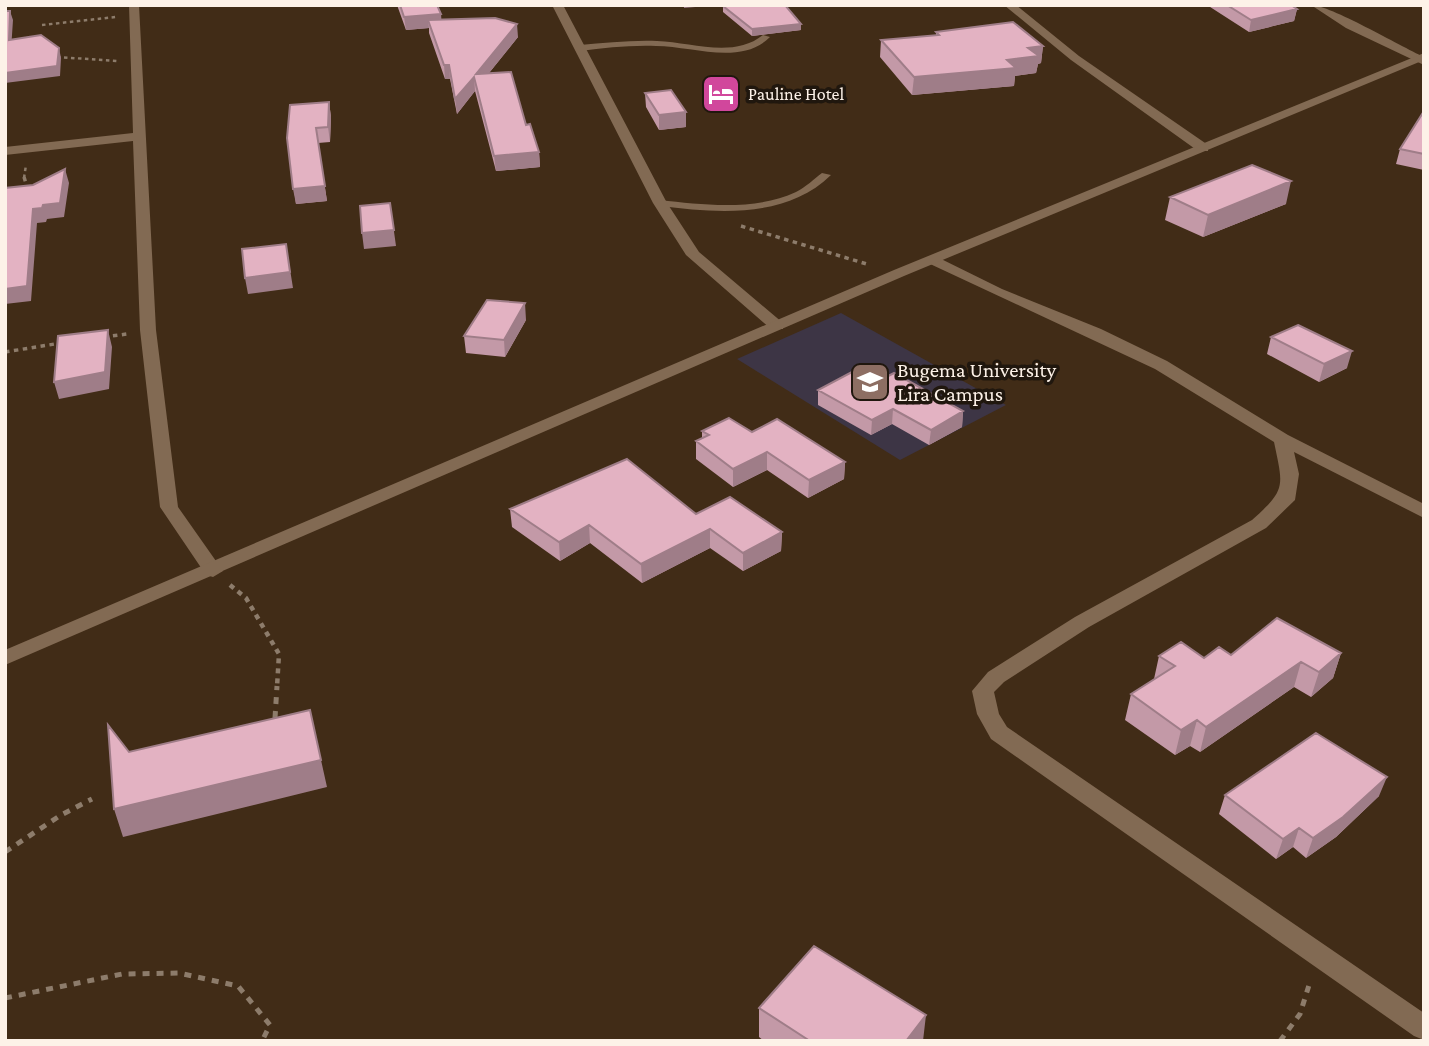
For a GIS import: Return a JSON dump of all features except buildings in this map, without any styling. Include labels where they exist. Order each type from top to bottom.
[{"type":"street","points":[[557,5],[660,203],[693,255],[777,326]]},
{"type":"street","points":[[1009,5],[1075,58],[1203,148]]},
{"type":"street","points":[[1316,5],[1421,59]]},
{"type":"street","points":[[134,10],[148,330],[169,507],[213,570]]},
{"type":"street","points":[[5,658],[899,273],[1421,59]]},
{"type":"street","points":[[5,152],[141,136]]},
{"type":"street","points":[[933,260],[997,292],[1083,327],[1161,365],[1282,439],[1424,512]]},
{"type":"street","points":[[1282,439],[1290,474],[1286,500],[1259,524],[1082,622],[996,677],[983,691],[988,714],[999,733],[1424,1028]]},
{"type":"lane","points":[[580,48],[657,43],[737,49],[758,44],[766,37]]},
{"type":"lane","points":[[660,203],[709,209],[772,202],[799,195],[826,174]]},
{"type":"path","points":[[42,24],[134,10]]},
{"type":"path","points":[[46,58],[102,62],[136,59]]},
{"type":"path","points":[[709,209],[770,237],[899,273]]},
{"type":"path","points":[[96,338],[148,330]]},
{"type":"path","points":[[5,352],[70,342]]},
{"type":"path","points":[[213,570],[246,598],[279,654],[275,718]]},
{"type":"path","points":[[5,852],[61,815],[92,799]]},
{"type":"path","points":[[1280,1041],[1292,1029],[1306,1005],[1315,953]]},
{"type":"path","points":[[5,998],[122,974],[179,973],[238,986],[270,1025],[262,1041]]},
{"type":"shaded area","name":"Bugema University Lira Campus","points":[[841,313],[1006,405],[900,460],[737,359]]},
{"type":"place","name":"Pauline Hotel","points":[[721,94]]},
{"type":"place","name":"Bugema University Lira Campus","points":[[870,382]]}]
